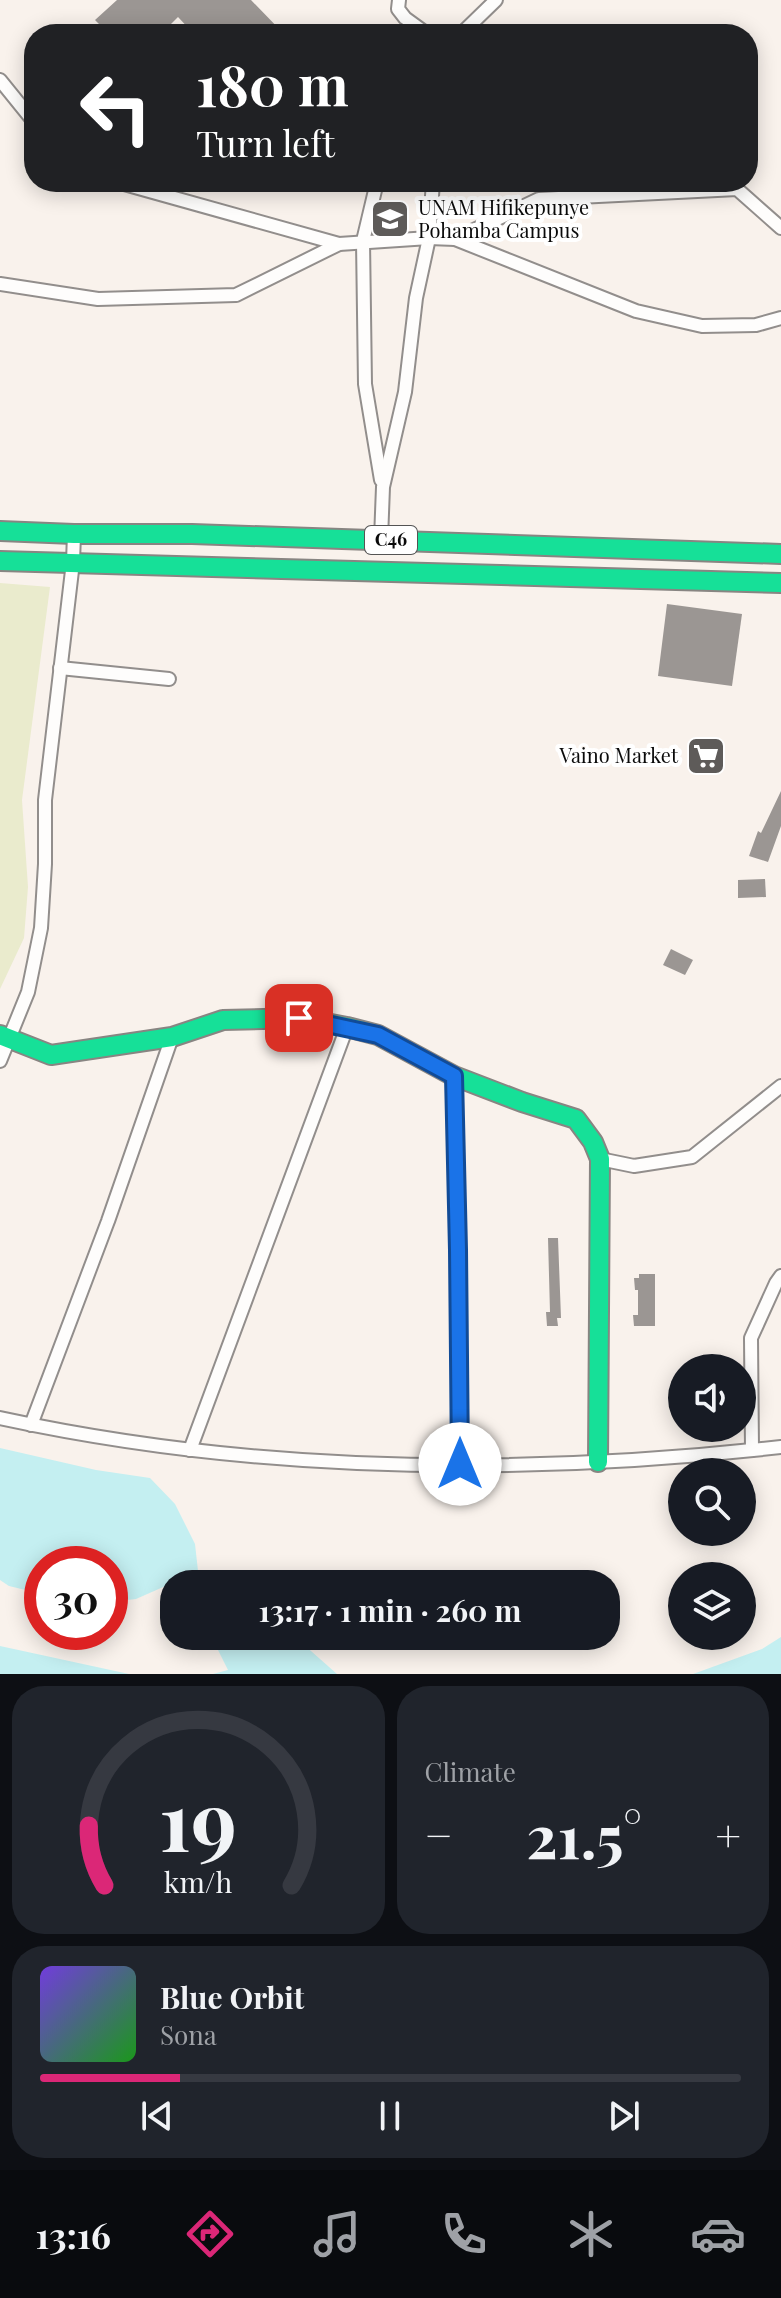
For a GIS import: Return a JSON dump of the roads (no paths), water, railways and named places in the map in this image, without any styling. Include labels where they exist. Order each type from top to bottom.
[{"type":"main road","name":"C46","points":[[0,531],[381,539],[781,554]]},
{"type":"main road","points":[[377,571],[381,539]]},
{"type":"main road","name":"C46","points":[[0,561],[781,583]]},
{"type":"main road","points":[[5,1036],[51,1055],[172,1037],[223,1020],[299,1018],[378,1035],[454,1076],[576,1119],[593,1142],[600,1159],[598,1462]]},
{"type":"street","points":[[399,0],[398,9],[413,24]]},
{"type":"street","points":[[471,24],[496,0]]},
{"type":"street","points":[[0,80],[24,110]]},
{"type":"street","points":[[153,192],[339,244]]},
{"type":"street","points":[[375,192],[363,241],[365,384],[383,487]]},
{"type":"street","points":[[381,539],[383,487],[405,392],[416,298],[429,238],[432,192]]},
{"type":"street","points":[[455,239],[539,199],[678,192]]},
{"type":"street","points":[[740,192],[781,228]]},
{"type":"street","points":[[0,284],[98,299],[236,295],[339,244],[455,239],[636,311],[702,326],[756,325],[781,318]]},
{"type":"street","points":[[0,1061],[5,1036],[28,992],[41,928],[45,800],[74,534]]},
{"type":"street","points":[[60,668],[169,679]]},
{"type":"street","points":[[190,1450],[347,1027]]},
{"type":"street","points":[[31,1425],[108,1221],[172,1037]]},
{"type":"street","points":[[454,1076],[460,1464]]},
{"type":"street","points":[[600,1159],[634,1166],[692,1157],[781,1086]]},
{"type":"street","points":[[752,1450],[751,1338],[781,1276]]},
{"type":"street","points":[[0,1418],[120,1441],[364,1465],[598,1462],[701,1456],[781,1447]]},
{"type":"water","points":[[0,1448],[96,1470],[150,1478],[175,1504],[195,1544],[198,1570],[160,1570],[160,1588],[136,1599],[128,1600],[128,1546],[24,1546],[24,1590],[0,1580]]},
{"type":"water","points":[[781,1637],[781,1674],[693,1674],[762,1649]]},
{"type":"water","points":[[0,1646],[129,1674],[0,1674]]},
{"type":"water","points":[[218,1650],[310,1650],[337,1674],[213,1674],[228,1670]]},
{"type":"place","name":"UNAM Hifikepunye Pohamba Campus","points":[[390,219]]},
{"type":"place","name":"Vaino Market","points":[[706,756]]}]
